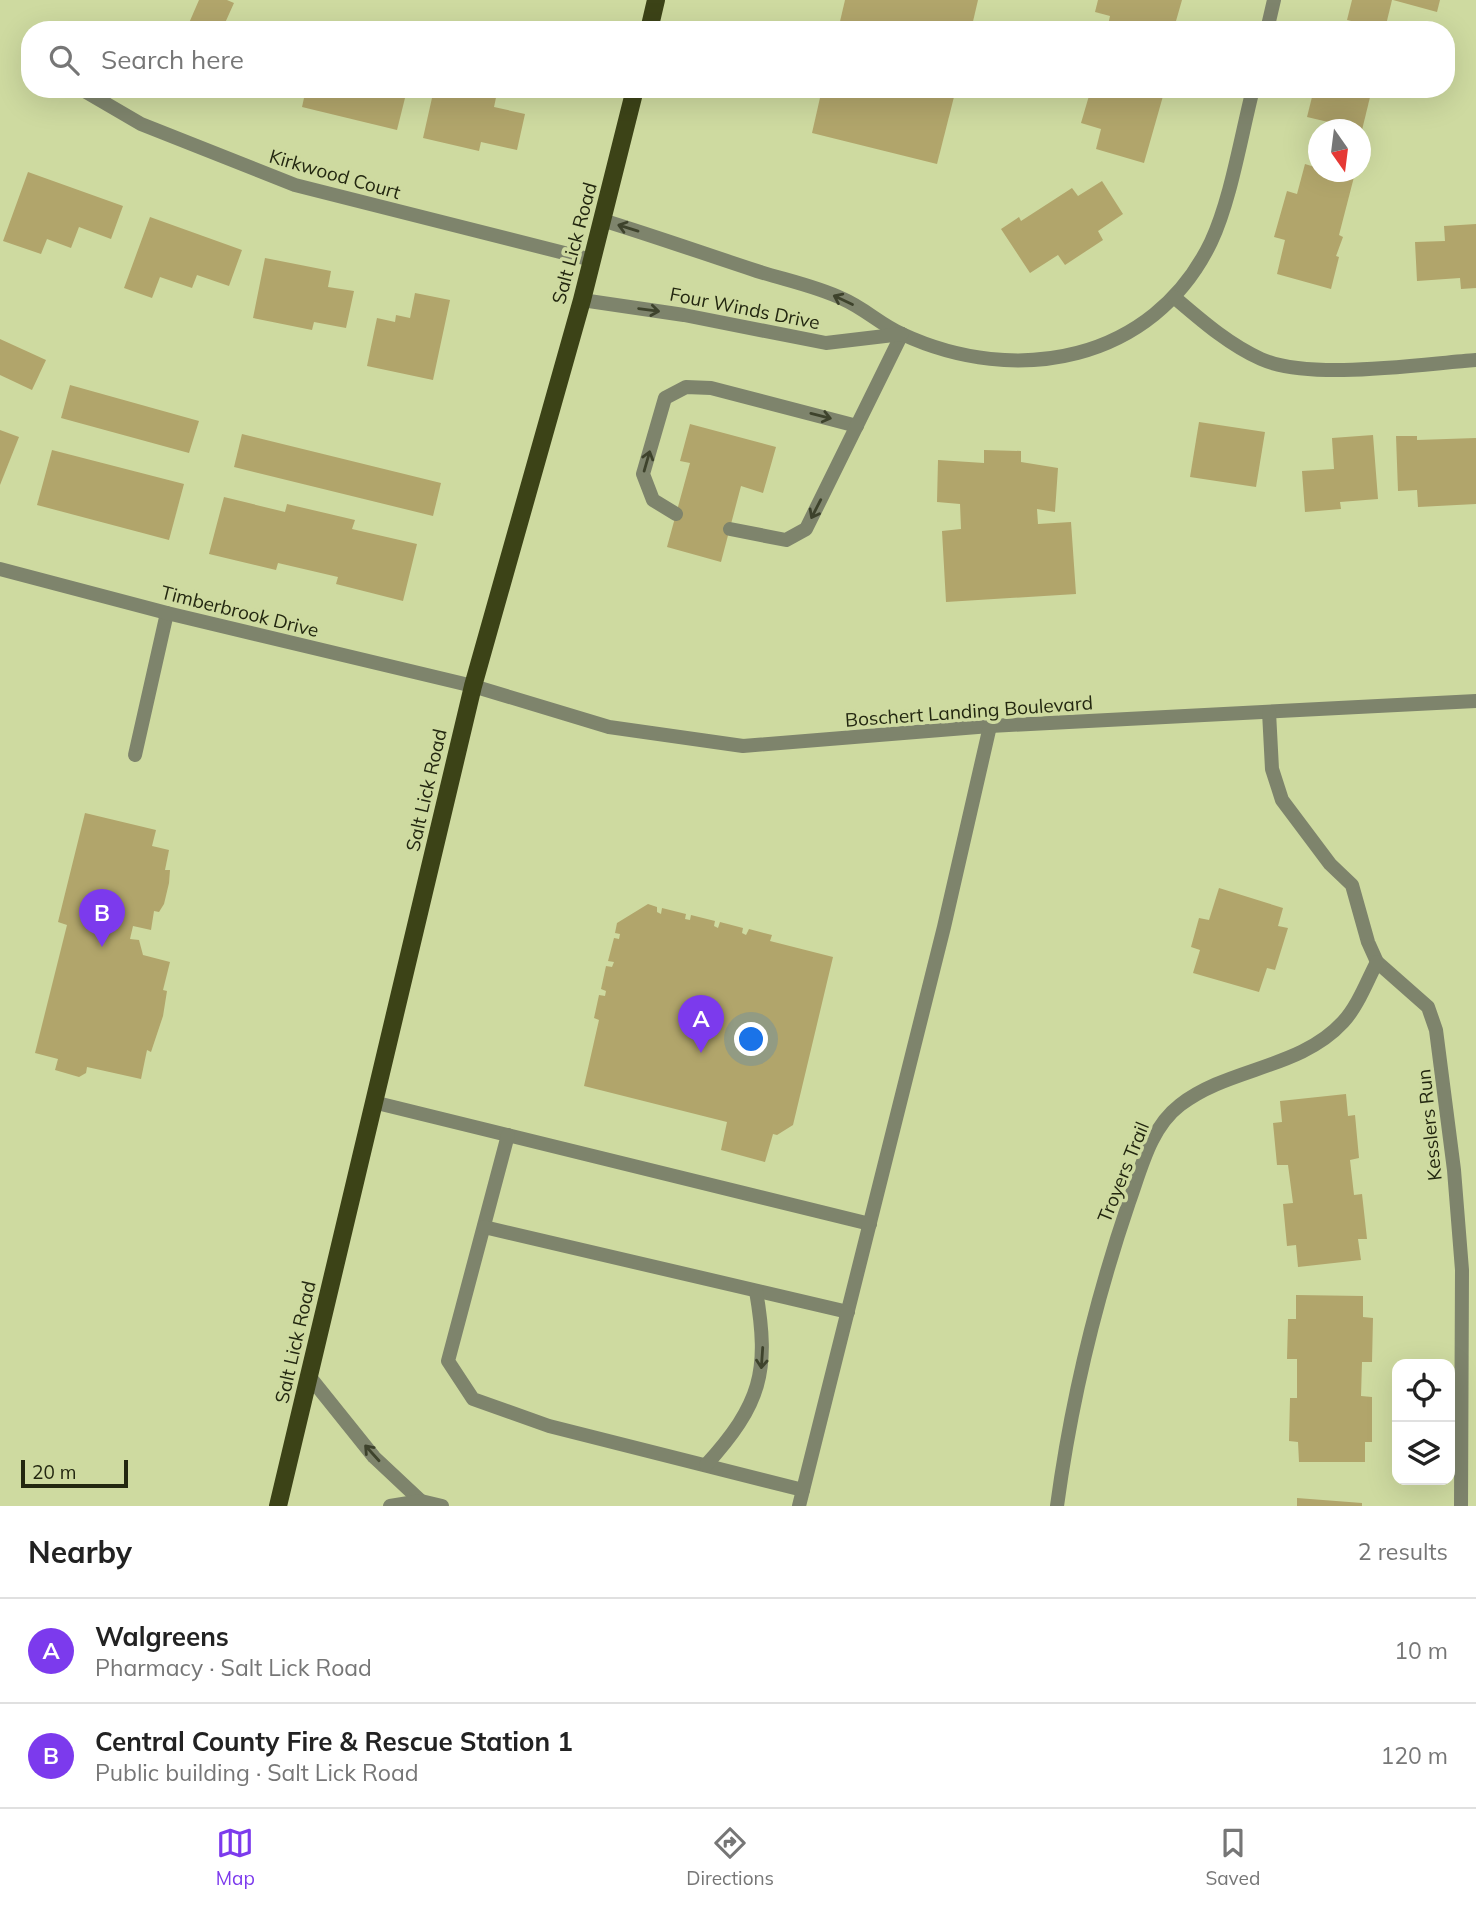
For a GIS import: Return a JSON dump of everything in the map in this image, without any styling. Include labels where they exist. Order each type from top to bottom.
[{"type":"main road","points":[[651,21],[656,0]]},
{"type":"main road","name":"Salt Lick Road","points":[[278,1506],[472,686],[582,300],[633,98]]},
{"type":"street","points":[[1269,21],[1274,0]]},
{"type":"street","name":"Kirkwood Court","points":[[96,98],[141,124],[295,185],[592,260]]},
{"type":"street","name":"Four Winds Drive","points":[[602,220],[842,299],[902,334],[964,354],[1035,361],[1094,349],[1122,337],[1174,297],[1211,242],[1232,174],[1251,98]]},
{"type":"street","points":[[1174,297],[1229,341],[1264,360],[1325,371],[1476,360]]},
{"type":"street","name":"Four Winds Drive","points":[[582,300],[684,315],[826,343],[902,334]]},
{"type":"street","points":[[730,529],[786,540],[806,529],[902,334]]},
{"type":"street","points":[[676,514],[653,500],[643,474],[665,398],[686,387],[711,388],[858,426]]},
{"type":"street","name":"Timberbrook Drive","points":[[0,569],[167,613],[472,686]]},
{"type":"street","points":[[135,754],[167,613]]},
{"type":"street","name":"Boschert Landing Boulevard","points":[[472,686],[609,727],[743,747],[990,726],[1476,701]]},
{"type":"street","name":"Kesslers Run","points":[[1269,712],[1272,769],[1282,800],[1330,864],[1352,885],[1368,942],[1377,961],[1428,1007],[1441,1059],[1462,1270],[1461,1506]]},
{"type":"street","points":[[799,1506],[990,726]]},
{"type":"street","name":"Troyers Trail","points":[[1057,1506],[1080,1369],[1118,1237],[1159,1126],[1180,1105],[1225,1081],[1295,1056],[1326,1038],[1345,1020],[1377,961]]},
{"type":"street","points":[[373,1102],[870,1224]]},
{"type":"street","points":[[508,1135],[449,1361],[473,1399],[549,1426],[803,1490]]},
{"type":"street","points":[[484,1227],[848,1312]]},
{"type":"street","points":[[706,1465],[748,1414],[761,1377],[764,1334],[756,1290]]},
{"type":"street","points":[[309,1376],[374,1457],[421,1501]]},
{"type":"street","points":[[390,1506],[421,1501],[442,1506]]},
{"type":"building","points":[[199,0],[227,0],[234,3],[226,21],[190,21]]},
{"type":"building","points":[[845,0],[978,0],[973,21],[840,21]]},
{"type":"building","points":[[1098,0],[1182,0],[1176,21],[1109,21],[1110,16],[1095,12]]},
{"type":"building","points":[[1352,0],[1392,0],[1387,21],[1347,20]]},
{"type":"building","points":[[1393,0],[1440,0],[1437,12]]},
{"type":"building","points":[[304,98],[405,98],[397,130],[302,107]]},
{"type":"building","points":[[432,98],[496,98],[494,107],[525,114],[517,150],[481,142],[479,151],[423,138]]},
{"type":"building","points":[[820,98],[954,98],[937,164],[812,133]]},
{"type":"building","points":[[1088,98],[1162,98],[1144,163],[1096,149],[1101,129],[1081,123]]},
{"type":"building","points":[[1312,98],[1370,98],[1365,119],[1307,117]]},
{"type":"building","points":[[1305,164],[1308,165],[1308,182],[1353,182],[1339,235],[1343,237],[1336,256],[1339,257],[1331,289],[1277,274],[1285,240],[1274,237],[1287,191],[1297,194]]},
{"type":"building","points":[[28,172],[123,206],[111,239],[79,227],[71,248],[47,239],[41,254],[3,241]]},
{"type":"building","points":[[1102,181],[1123,214],[1098,231],[1103,240],[1065,265],[1058,255],[1030,273],[1001,229],[1019,217],[1021,221],[1072,188],[1078,196]]},
{"type":"building","points":[[150,217],[242,250],[229,286],[197,275],[192,288],[160,277],[152,298],[124,288]]},
{"type":"building","points":[[1476,224],[1476,288],[1461,289],[1460,278],[1417,281],[1415,242],[1445,241],[1444,226]]},
{"type":"building","points":[[265,258],[331,271],[328,287],[354,291],[346,328],[314,322],[312,330],[253,318]]},
{"type":"building","points":[[415,293],[450,300],[433,380],[367,366],[377,318],[395,322],[396,315],[410,318]]},
{"type":"building","points":[[0,339],[46,360],[32,390],[0,375]]},
{"type":"building","points":[[70,385],[199,421],[189,453],[61,418]]},
{"type":"building","points":[[1199,422],[1265,432],[1256,487],[1190,477]]},
{"type":"building","points":[[690,424],[776,447],[763,493],[741,486],[721,562],[667,547],[690,463],[680,461]]},
{"type":"building","points":[[0,430],[19,437],[0,485]]},
{"type":"building","points":[[242,434],[441,483],[433,516],[234,467]]},
{"type":"building","points":[[1373,435],[1378,499],[1340,502],[1341,509],[1305,512],[1302,471],[1334,469],[1332,438]]},
{"type":"building","points":[[1396,436],[1417,436],[1417,440],[1476,438],[1476,504],[1418,507],[1417,490],[1398,491]]},
{"type":"building","points":[[52,450],[184,484],[169,540],[37,505]]},
{"type":"building","points":[[984,450],[1021,451],[1021,462],[1058,468],[1055,512],[1037,509],[1038,524],[1071,522],[1076,594],[946,602],[942,531],[961,529],[960,504],[937,502],[938,460],[984,463]]},
{"type":"building","points":[[224,497],[285,512],[287,504],[355,520],[352,529],[417,544],[403,601],[336,584],[338,577],[278,563],[276,570],[209,554]]},
{"type":"building","points":[[85,813],[156,830],[152,846],[169,850],[165,870],[170,870],[169,883],[164,904],[159,912],[154,911],[151,930],[133,926],[130,939],[139,940],[143,955],[170,962],[163,990],[167,991],[163,1016],[151,1052],[147,1050],[141,1079],[87,1067],[86,1073],[79,1077],[55,1070],[58,1059],[35,1053],[67,925],[58,922]]},
{"type":"building","points":[[1219,888],[1283,908],[1278,926],[1288,928],[1275,970],[1267,968],[1259,992],[1193,973],[1200,950],[1191,947],[1199,918],[1209,920]]},
{"type":"building","points":[[648,904],[657,907],[657,912],[661,914],[662,908],[686,914],[685,919],[690,920],[691,915],[715,921],[714,926],[718,928],[720,922],[743,928],[742,933],[746,935],[749,929],[772,935],[770,941],[833,957],[793,1125],[777,1135],[773,1134],[765,1162],[721,1150],[727,1122],[584,1086],[599,1020],[594,1018],[599,995],[605,996],[606,991],[601,989],[606,966],[612,967],[614,962],[608,961],[614,938],[619,939],[620,934],[615,933],[617,923]]},
{"type":"building","points":[[1346,1094],[1348,1116],[1355,1115],[1359,1158],[1350,1160],[1354,1195],[1362,1194],[1367,1239],[1358,1239],[1361,1260],[1298,1267],[1296,1245],[1287,1246],[1283,1204],[1293,1203],[1288,1165],[1277,1165],[1273,1123],[1282,1122],[1280,1101]]},
{"type":"building","points":[[1296,1295],[1363,1296],[1363,1317],[1373,1318],[1372,1362],[1362,1362],[1361,1396],[1372,1397],[1372,1442],[1365,1442],[1365,1462],[1299,1462],[1298,1442],[1289,1441],[1290,1398],[1297,1398],[1297,1359],[1287,1359],[1288,1319],[1296,1319]]},
{"type":"building","points":[[1297,1498],[1362,1503],[1362,1506],[1297,1506]]},
{"type":"place","name":"Central County Fire & Rescue Station 1","points":[[102,947]]},
{"type":"place","name":"Walgreens","points":[[701,1053]]}]
